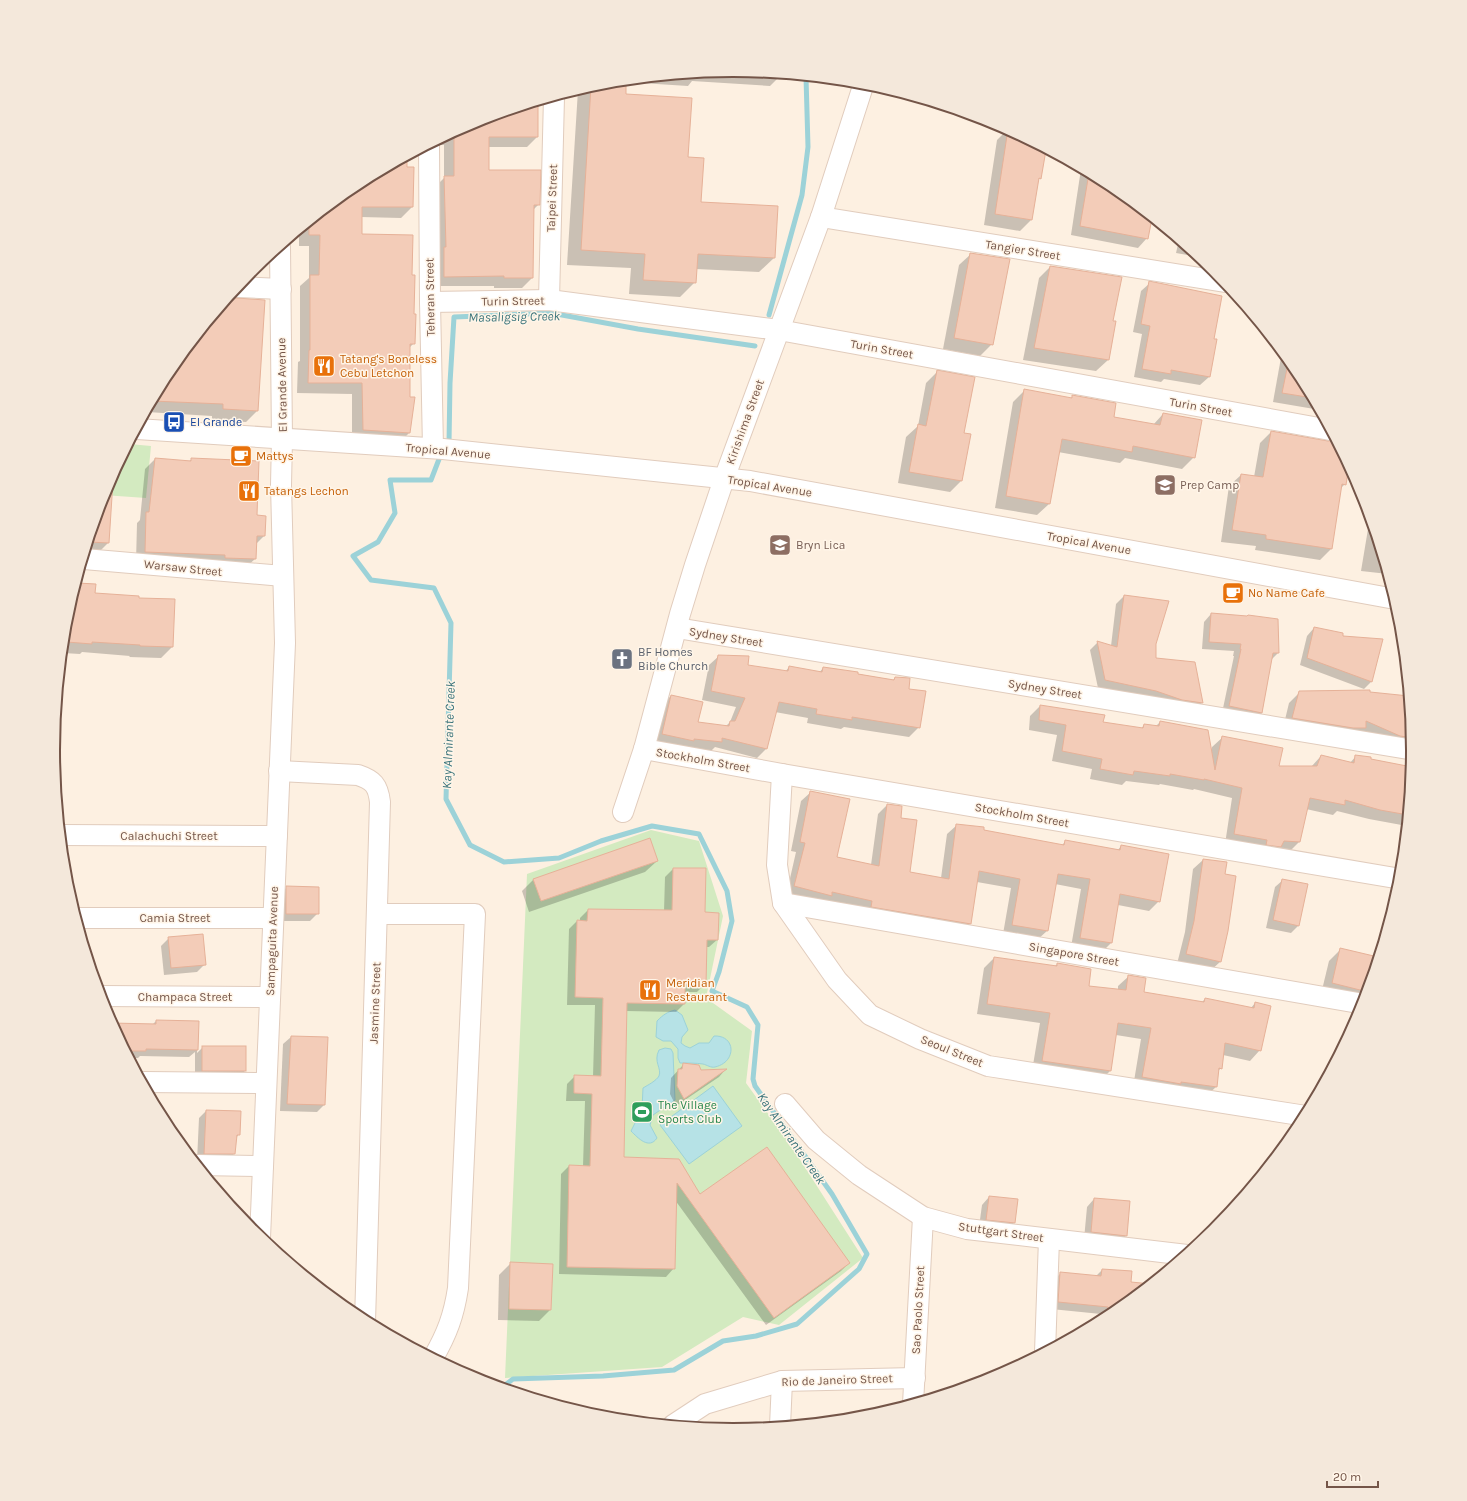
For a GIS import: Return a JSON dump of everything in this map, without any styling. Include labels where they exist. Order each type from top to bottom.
[{"type":"street","name":"Kirishima Street","points":[[623,812],[644,749],[695,565],[724,479],[821,217],[862,90]]},
{"type":"street","name":"Taipei Street","points":[[549,300],[554,102]]},
{"type":"street","name":"Teheran Street","points":[[429,150],[433,448]]},
{"type":"street","name":"Tangier Street","points":[[821,217],[1216,281]]},
{"type":"street","name":"El Grande Avenue","points":[[280,252],[281,485],[284,643]]},
{"type":"street","points":[[245,287],[281,289]]},
{"type":"street","name":"Turin Street","points":[[430,302],[549,300],[779,330],[1325,429]]},
{"type":"street","name":"Tropical Avenue","points":[[141,430],[433,448],[750,481],[1389,598]]},
{"type":"street","name":"Warsaw Street","points":[[88,559],[283,576]]},
{"type":"street","name":"Sydney Street","points":[[677,628],[1407,749]]},
{"type":"street","name":"Sampaguita Avenue","points":[[260,1230],[284,643]]},
{"type":"street","name":"Stockholm Street","points":[[644,749],[782,774],[1395,878]]},
{"type":"street","name":"Jasmine Street","points":[[279,770],[358,775],[368,778],[379,791],[380,802],[366,1315]]},
{"type":"street","name":"Seoul Street","points":[[782,774],[777,865],[783,903],[837,980],[870,1015],[920,1039],[988,1066],[1299,1115]]},
{"type":"street","name":"Calachuchi Street","points":[[66,835],[277,836]]},
{"type":"street","name":"Singapore Street","points":[[783,903],[1358,1003]]},
{"type":"street","points":[[377,914],[475,914],[458,1288],[456,1306],[450,1325],[435,1354]]},
{"type":"street","name":"Camia Street","points":[[81,918],[273,918]]},
{"type":"street","name":"Champaca Street","points":[[107,996],[270,997]]},
{"type":"street","points":[[147,1082],[266,1083]]},
{"type":"street","name":"Stuttgart Street","points":[[785,1104],[816,1140],[840,1160],[859,1175],[923,1217],[967,1229],[1177,1258]]},
{"type":"street","points":[[202,1165],[263,1166]]},
{"type":"street","name":"Sao Paolo Street","points":[[913,1399],[923,1217]]},
{"type":"street","points":[[1045,1347],[1049,1239]]},
{"type":"street","name":"Rio de Janeiro Street","points":[[678,1422],[705,1404],[782,1381],[915,1378]]},
{"type":"street","points":[[780,1423],[782,1381]]},
{"type":"green space","points":[[134,444],[151,446],[146,498],[110,495]]},
{"type":"green space","name":"The Village Sports Club","points":[[651,830],[699,841],[723,916],[706,998],[752,1031],[746,1083],[790,1144],[863,1258],[779,1325],[743,1317],[662,1367],[505,1378],[527,874]]},
{"type":"water","points":[[675,1010],[682,1015],[688,1030],[682,1037],[681,1043],[690,1048],[699,1043],[709,1043],[714,1036],[721,1037],[727,1040],[730,1044],[730,1055],[727,1060],[715,1067],[695,1063],[680,1063],[678,1058],[678,1049],[671,1041],[663,1041],[656,1037],[657,1021],[665,1014]]},
{"type":"water","points":[[665,1048],[671,1049],[673,1053],[675,1100],[653,1115],[650,1125],[657,1138],[651,1143],[647,1143],[631,1131],[642,1109],[643,1088],[658,1078],[660,1073],[657,1054],[659,1050]]},
{"type":"water","points":[[713,1086],[742,1126],[689,1164],[660,1125]]},
{"type":"building","points":[[626,86],[626,94],[692,98],[688,157],[704,158],[701,202],[778,206],[775,258],[698,254],[696,283],[643,280],[645,254],[581,250],[591,93],[602,90]]},
{"type":"building","points":[[538,106],[538,137],[489,137],[489,170],[541,170],[540,205],[534,205],[533,278],[504,278],[504,276],[444,277],[444,247],[446,247],[444,176],[454,176],[454,138],[476,128]]},
{"type":"building","points":[[1007,135],[1045,154],[1041,179],[1039,178],[1032,220],[995,214]]},
{"type":"building","points":[[407,162],[407,167],[414,167],[413,207],[362,207],[362,234],[413,235],[412,275],[415,275],[414,314],[416,314],[415,344],[410,344],[410,397],[415,397],[410,433],[363,430],[362,383],[308,383],[310,350],[310,275],[319,275],[320,235],[309,235],[309,228],[359,191]]},
{"type":"building","points":[[1088,178],[1151,222],[1148,239],[1080,226]]},
{"type":"building","points":[[970,253],[1010,259],[993,345],[954,338]]},
{"type":"building","points":[[1050,266],[1122,277],[1113,321],[1116,321],[1109,360],[1034,348]]},
{"type":"building","points":[[1149,281],[1222,296],[1214,339],[1217,339],[1210,377],[1171,370],[1171,374],[1142,369],[1150,326],[1141,324]]},
{"type":"building","points":[[235,298],[265,300],[258,411],[223,409],[223,404],[158,401],[199,340]]},
{"type":"building","points":[[1287,368],[1306,397],[1282,393]]},
{"type":"building","points":[[937,370],[975,377],[964,433],[971,434],[962,481],[909,472],[918,424],[926,426]]},
{"type":"building","points":[[1024,389],[1072,398],[1072,395],[1116,403],[1114,417],[1160,425],[1163,413],[1202,420],[1195,458],[1133,446],[1132,452],[1062,439],[1050,504],[1006,496]]},
{"type":"building","points":[[1271,431],[1331,441],[1348,474],[1346,485],[1342,484],[1332,549],[1266,539],[1266,535],[1232,530],[1241,474],[1263,477]]},
{"type":"building","points":[[155,458],[191,461],[191,458],[259,461],[257,515],[266,516],[265,536],[257,536],[256,559],[225,558],[225,555],[145,552],[146,512],[149,512]]},
{"type":"building","points":[[112,490],[109,543],[93,542]]},
{"type":"building","points":[[81,583],[96,584],[95,593],[139,596],[139,598],[175,599],[173,647],[92,642],[92,644],[69,642]]},
{"type":"building","points":[[1124,595],[1169,601],[1156,644],[1156,658],[1195,662],[1203,703],[1182,700],[1156,691],[1105,680],[1097,641],[1117,647]]},
{"type":"building","points":[[1211,613],[1248,615],[1278,619],[1279,653],[1273,653],[1262,713],[1229,706],[1241,644],[1209,642]]},
{"type":"building","points":[[1314,627],[1343,633],[1343,636],[1383,639],[1372,682],[1307,658]]},
{"type":"building","points":[[718,655],[749,656],[748,665],[788,671],[789,666],[822,672],[823,667],[858,672],[858,674],[894,680],[895,677],[910,678],[909,689],[926,691],[920,728],[852,717],[852,720],[816,714],[817,709],[779,702],[767,749],[722,738],[722,742],[694,739],[694,741],[662,734],[671,695],[703,702],[698,722],[729,726],[730,721],[735,721],[745,698],[711,691]]},
{"type":"building","points":[[1370,690],[1370,692],[1405,696],[1407,737],[1400,736],[1366,721],[1366,728],[1353,728],[1292,718],[1299,691]]},
{"type":"building","points":[[1040,705],[1105,715],[1103,722],[1143,728],[1144,724],[1159,726],[1160,721],[1208,730],[1215,770],[1222,736],[1283,748],[1279,766],[1317,766],[1321,755],[1354,763],[1355,755],[1371,757],[1371,759],[1407,766],[1404,814],[1380,810],[1345,800],[1345,805],[1310,798],[1300,842],[1284,841],[1281,847],[1266,845],[1267,840],[1234,834],[1242,788],[1204,779],[1170,774],[1170,776],[1134,771],[1133,775],[1100,769],[1102,759],[1062,751],[1066,725],[1039,720]]},
{"type":"building","points":[[810,791],[850,799],[837,857],[879,866],[887,804],[902,806],[901,818],[917,820],[910,872],[949,879],[956,824],[984,827],[984,830],[1064,845],[1065,840],[1120,850],[1121,845],[1169,854],[1160,902],[1120,894],[1112,943],[1080,938],[1090,879],[1058,874],[1048,931],[1012,925],[1020,879],[979,871],[971,924],[871,907],[872,901],[832,892],[832,896],[794,886],[805,843],[800,842]]},
{"type":"building","points":[[650,838],[658,861],[541,901],[533,879]]},
{"type":"building","points":[[1203,859],[1227,862],[1225,874],[1236,876],[1228,931],[1221,962],[1186,954],[1194,921]]},
{"type":"building","points":[[673,868],[706,868],[705,912],[719,913],[718,940],[707,940],[706,985],[685,984],[685,1004],[627,1003],[624,1157],[679,1159],[700,1194],[767,1147],[850,1263],[774,1318],[677,1183],[675,1269],[567,1267],[569,1165],[590,1166],[592,1094],[574,1093],[574,1075],[601,1076],[603,998],[575,997],[577,920],[587,921],[588,909],[672,910]]},
{"type":"building","points":[[1282,879],[1308,884],[1299,926],[1273,920]]},
{"type":"building","points":[[286,886],[319,887],[319,914],[286,914]]},
{"type":"building","points":[[203,934],[206,965],[171,968],[168,937]]},
{"type":"building","points":[[1340,948],[1374,956],[1362,991],[1332,983]]},
{"type":"building","points":[[994,957],[1057,966],[1057,963],[1091,969],[1089,986],[1126,990],[1128,975],[1146,978],[1144,992],[1204,1002],[1205,998],[1254,1008],[1255,1002],[1271,1006],[1261,1051],[1225,1043],[1222,1069],[1219,1068],[1217,1087],[1181,1082],[1181,1084],[1142,1077],[1151,1028],[1118,1023],[1111,1071],[1042,1061],[1050,1013],[987,1004]]},
{"type":"building","points":[[156,1020],[199,1021],[198,1050],[146,1049],[146,1051],[131,1051],[118,1023],[156,1024]]},
{"type":"building","points":[[291,1036],[328,1037],[325,1105],[287,1104]]},
{"type":"building","points":[[202,1046],[246,1046],[246,1071],[202,1071]]},
{"type":"building","points":[[683,1063],[699,1065],[701,1070],[727,1069],[684,1099],[677,1086],[678,1069],[682,1069]]},
{"type":"building","points":[[206,1110],[241,1111],[240,1135],[237,1135],[235,1154],[204,1154]]},
{"type":"building","points":[[989,1196],[1018,1199],[1015,1223],[986,1220]]},
{"type":"building","points":[[1094,1198],[1130,1201],[1127,1236],[1091,1232]]},
{"type":"building","points":[[510,1262],[553,1264],[551,1310],[509,1309]]},
{"type":"building","points":[[1102,1269],[1132,1271],[1131,1282],[1146,1283],[1107,1310],[1108,1307],[1058,1302],[1060,1272],[1101,1276]]},
{"type":"waterway","name":"Masaligsig Creek","points":[[769,315],[802,195],[808,147],[806,81]]},
{"type":"waterway","name":"Masaligsig Creek","points":[[448,444],[454,317],[551,313],[638,329],[755,346]]},
{"type":"waterway","name":"Kay Almirante Creek","points":[[441,454],[431,480],[390,480],[395,513],[378,542],[353,556],[371,580],[434,588],[451,623],[446,799],[470,845],[504,862],[559,858],[601,841],[652,826],[699,834],[727,891],[732,921],[719,972],[712,991],[747,1007],[758,1025],[753,1079],[755,1086],[832,1194],[867,1254],[859,1269],[797,1324],[756,1336],[723,1341],[674,1370],[603,1376],[513,1379],[506,1384]]},
{"type":"place","name":"Tatang's Boneless Cebu Letchon","points":[[324,366]]},
{"type":"place","name":"El Grande","points":[[174,422]]},
{"type":"place","name":"Mattys","points":[[241,456]]},
{"type":"place","name":"Prep Camp","points":[[1165,485]]},
{"type":"place","name":"Tatangs Lechon","points":[[249,491]]},
{"type":"place","name":"Bryn Lica","points":[[780,545]]},
{"type":"place","name":"No Name Cafe","points":[[1233,593]]},
{"type":"place","name":"BF Homes Bible Church","points":[[622,659]]},
{"type":"place","name":"Meridian Restaurant","points":[[650,990]]},
{"type":"place","name":"The Village Sports Club","points":[[642,1112]]}]
